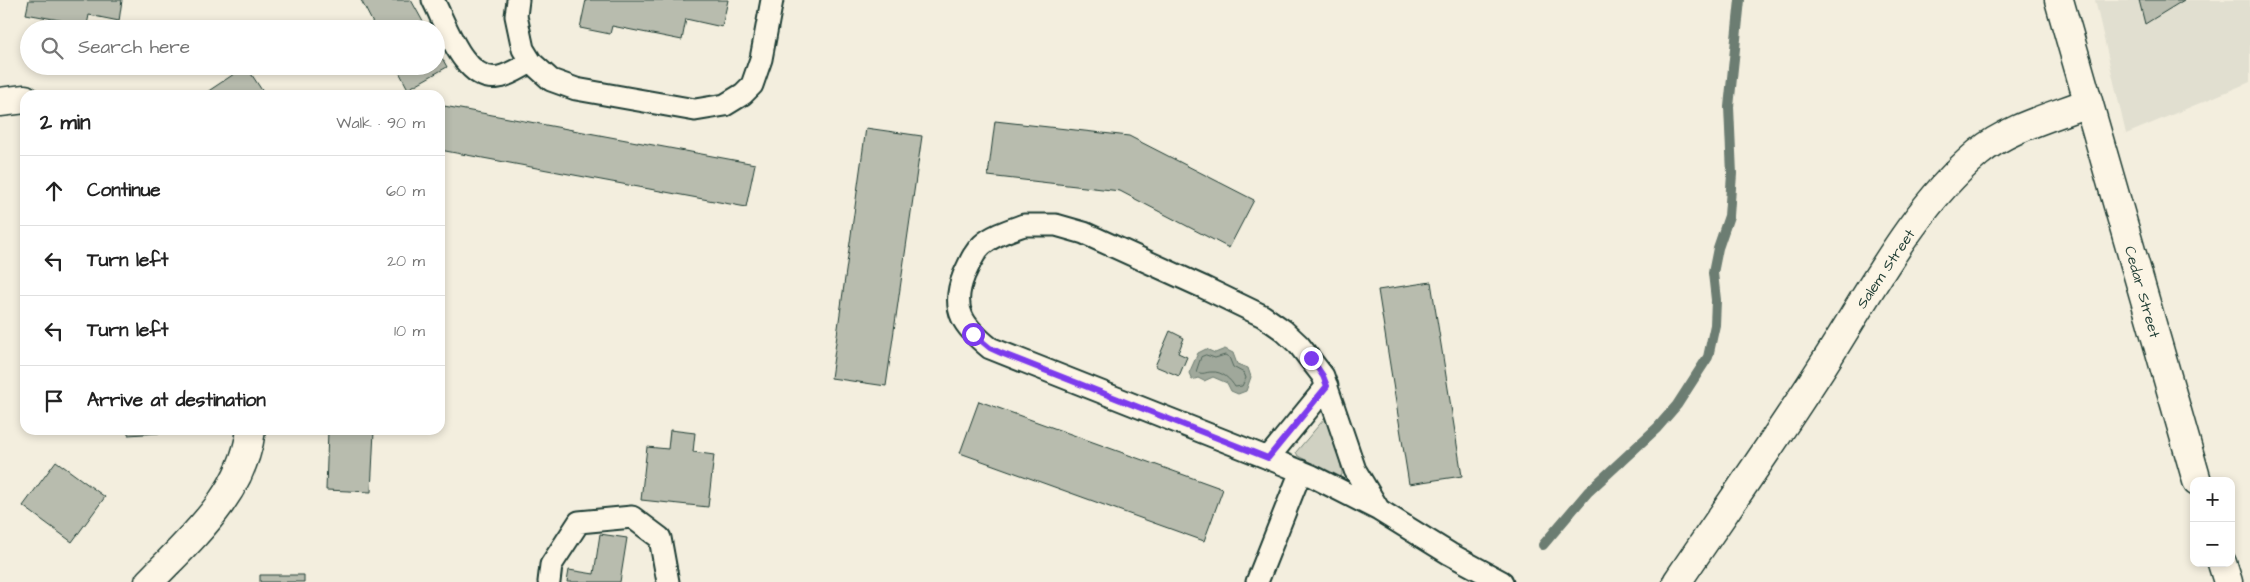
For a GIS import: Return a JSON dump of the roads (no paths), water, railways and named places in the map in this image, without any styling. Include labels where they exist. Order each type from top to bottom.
[{"type":"street","points":[[2059,0],[2087,103]]},
{"type":"street","points":[[0,102],[20,100]]},
{"type":"street","name":"Cedar Street","points":[[2087,103],[2196,477]]},
{"type":"street","name":"Salem Street","points":[[1678,582],[1825,362],[1891,258],[1929,205],[1952,177],[1979,152],[2002,137],[2087,103]]},
{"type":"street","points":[[149,582],[221,504],[239,472],[250,435]]},
{"type":"street","points":[[2223,567],[2228,582]]},
{"type":"lane","points":[[433,0],[443,20]]},
{"type":"lane","points":[[518,0],[516,16],[523,49],[531,62],[551,80],[576,89],[694,110],[711,108],[734,101],[752,85],[761,59],[772,0]]},
{"type":"lane","points":[[445,24],[464,61],[474,72],[487,78],[501,77],[531,62]]},
{"type":"lane","points":[[1379,510],[1355,470],[1323,376],[1299,344],[1266,318],[1126,251],[1084,233],[1056,225],[1024,225],[994,237],[976,252],[960,285],[957,301],[963,320],[973,334],[990,348],[1301,471],[1379,510],[1450,554],[1502,582]]},
{"type":"lane","points":[[1268,458],[1327,386]]},
{"type":"lane","points":[[1257,582],[1301,471]]},
{"type":"lane","points":[[550,582],[551,565],[579,522],[632,518],[660,538],[668,582]]},
{"type":"water","points":[[1206,349],[1215,353],[1225,349],[1233,353],[1237,364],[1248,368],[1251,377],[1246,391],[1238,394],[1231,391],[1227,383],[1213,377],[1204,381],[1198,378],[1192,380],[1189,373],[1198,353]]},
{"type":"waterway","points":[[1543,545],[1588,492],[1657,428],[1677,405],[1708,357],[1715,325],[1716,300],[1713,273],[1718,248],[1729,216],[1732,174],[1729,107],[1740,0]]}]
